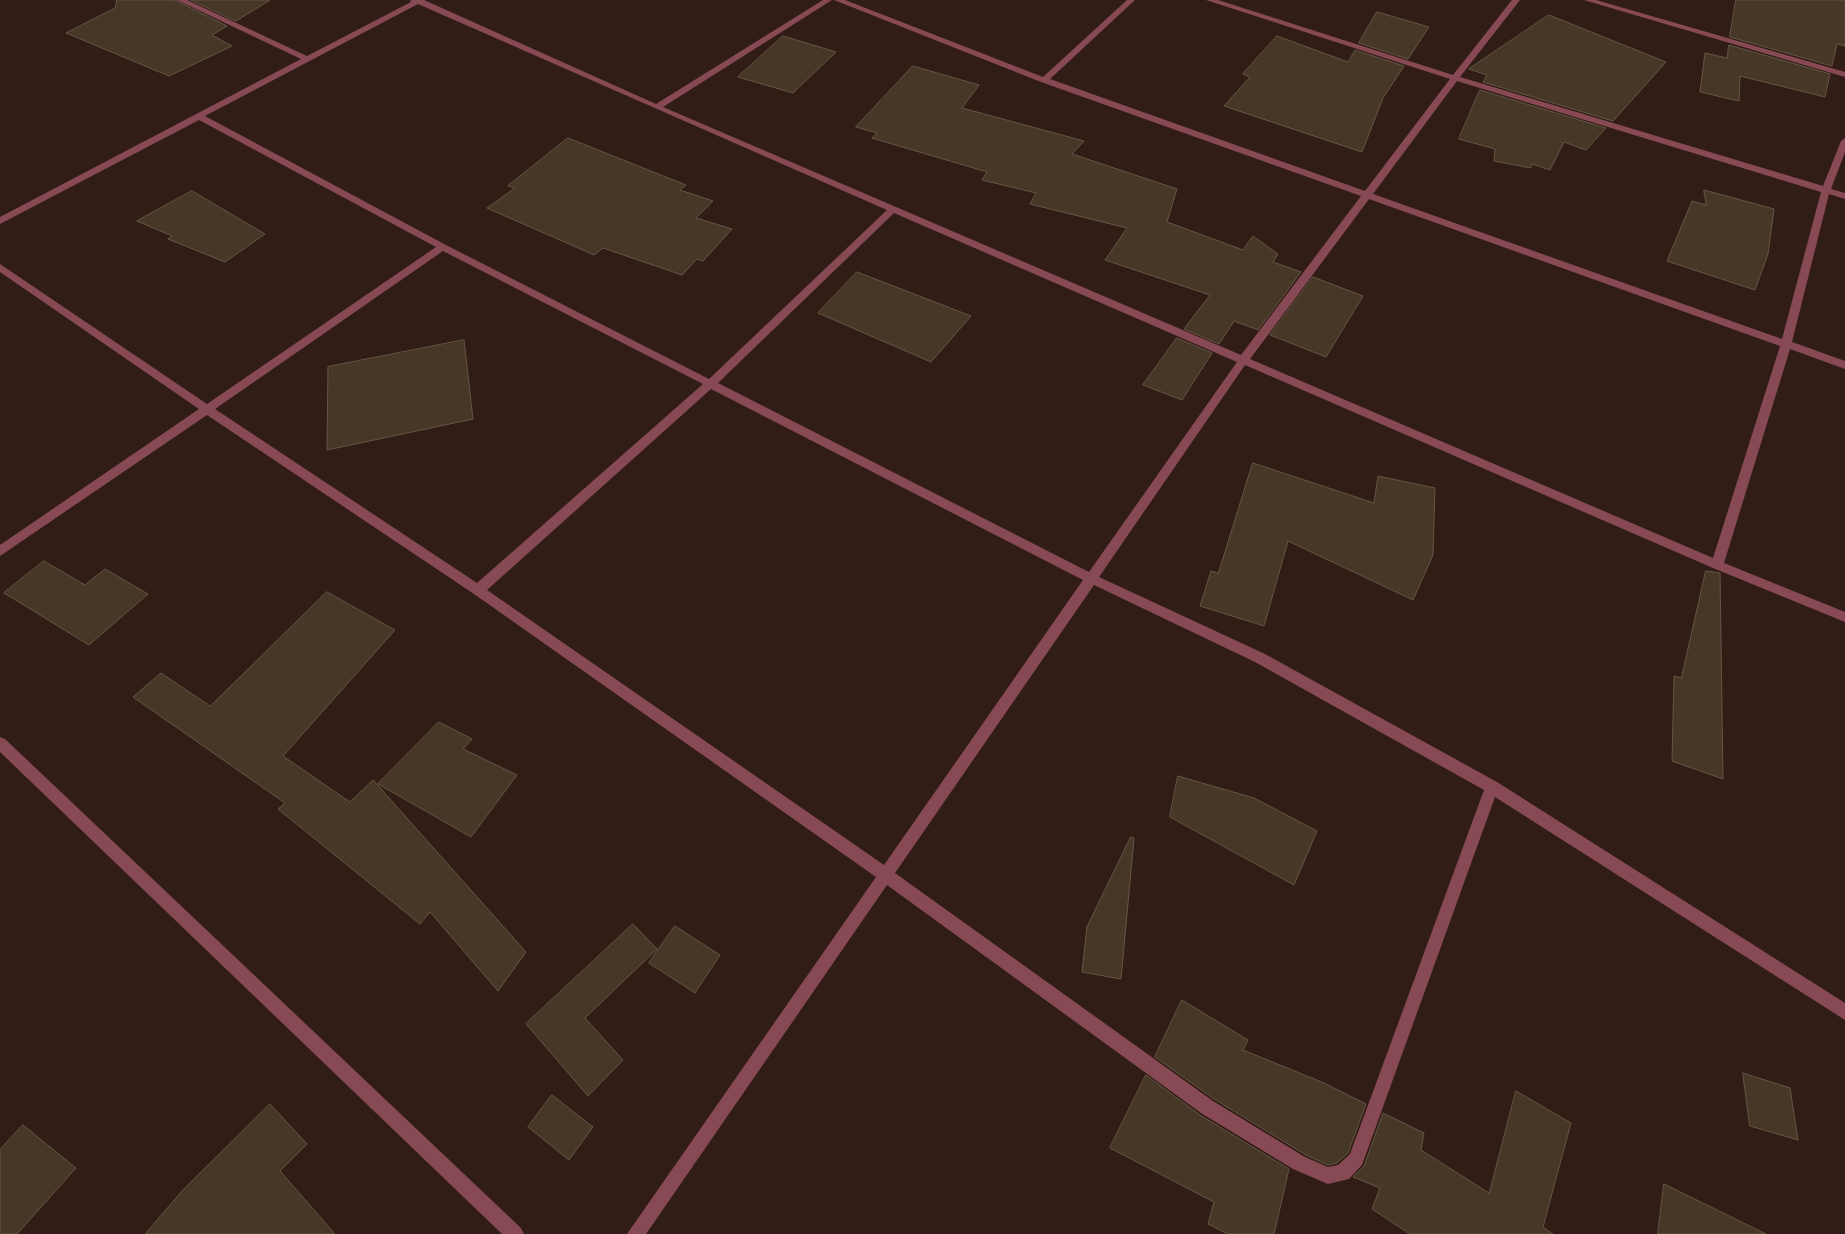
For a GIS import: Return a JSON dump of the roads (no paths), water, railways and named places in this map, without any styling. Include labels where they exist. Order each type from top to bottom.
[{"type":"street","points":[[181,0],[307,59]]},
{"type":"street","points":[[657,107],[828,0]]},
{"type":"street","points":[[838,0],[1044,80],[1845,365]]},
{"type":"street","points":[[1044,80],[1131,0]]},
{"type":"street","points":[[1210,0],[1455,78],[1845,196]]},
{"type":"street","points":[[636,1234],[1244,359],[1455,78],[1516,0]]},
{"type":"street","points":[[1588,0],[1845,75]]},
{"type":"street","points":[[0,221],[417,1],[657,107],[1717,565],[1845,617]]},
{"type":"street","points":[[198,116],[443,247],[1090,578],[1260,658],[1492,787],[1845,1012]]},
{"type":"street","points":[[1717,565],[1786,344],[1826,190],[1845,141]]},
{"type":"street","points":[[478,590],[710,384],[894,208]]},
{"type":"street","points":[[0,551],[443,247]]},
{"type":"street","points":[[0,268],[208,410],[478,590],[886,875],[1207,1106],[1299,1163],[1328,1176],[1343,1173],[1356,1159],[1492,787]]},
{"type":"street","points":[[0,743],[515,1234]]}]
